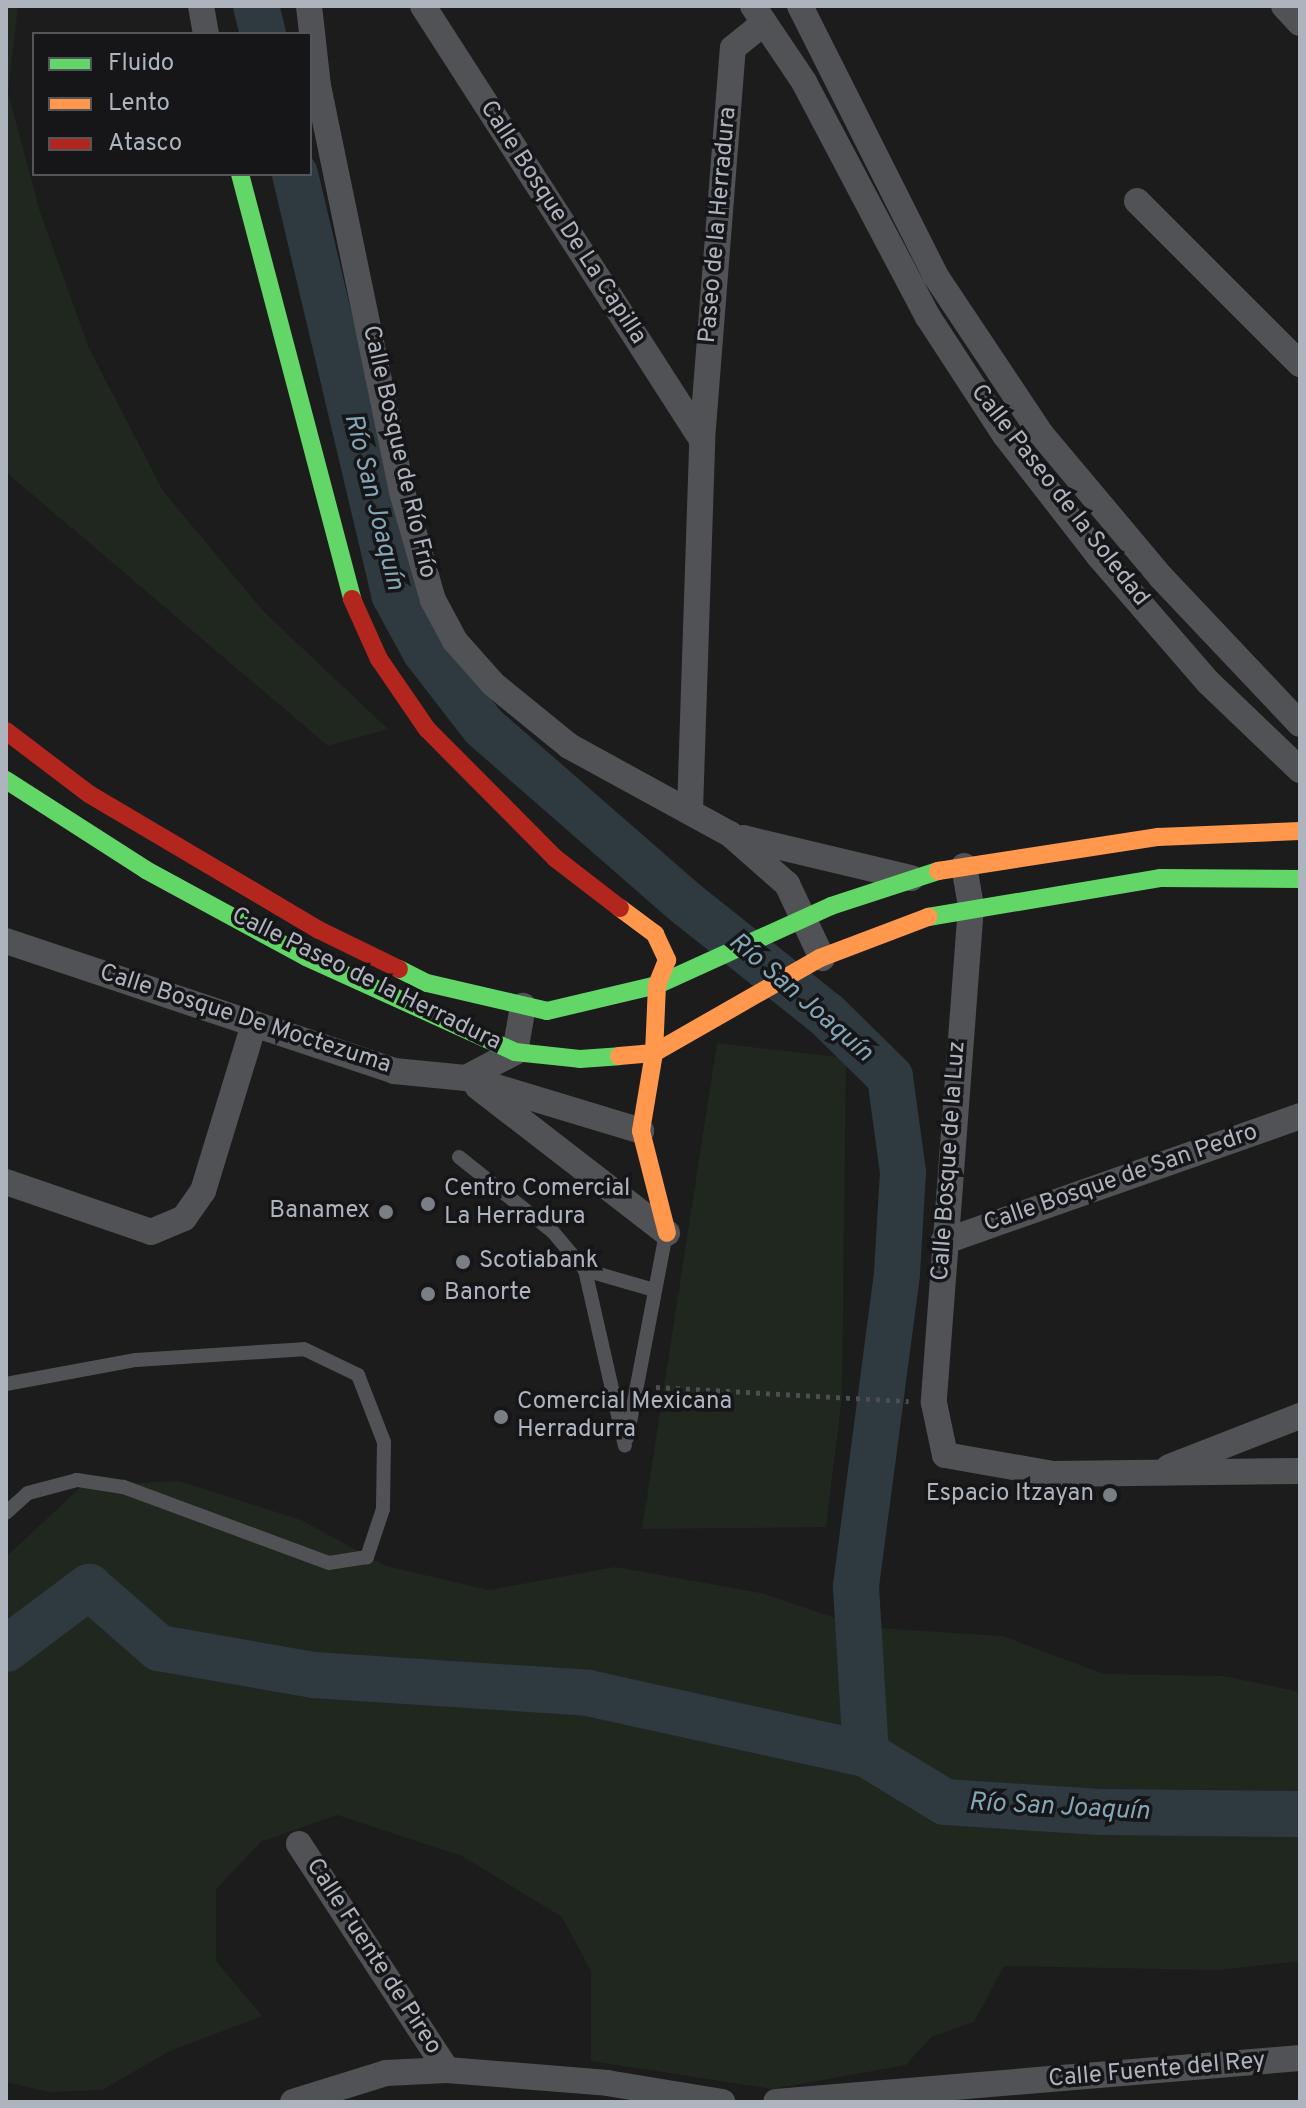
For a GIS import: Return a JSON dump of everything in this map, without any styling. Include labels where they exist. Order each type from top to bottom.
[{"type":"main road","points":[[241,176],[346,585],[379,659],[427,729],[555,858],[655,934],[667,960],[658,984],[654,1053],[641,1131],[667,1233]]},
{"type":"main road","name":"Calle Paseo de la Herradura","points":[[6,731],[89,794],[319,930],[427,983],[547,1011],[658,984],[805,918],[914,879],[964,866],[1158,837],[1300,831]]},
{"type":"main road","name":"Calle Paseo de la Herradura","points":[[6,780],[146,870],[306,957],[515,1052],[580,1059],[654,1053],[821,958],[900,924],[971,906],[1160,878],[1300,879]]},
{"type":"street","points":[[201,6],[206,32]]},
{"type":"street","name":"Calle Bosque de Río Frío","points":[[309,6],[312,32]]},
{"type":"street","name":"Calle Bosque De La Capilla","points":[[423,6],[702,440]]},
{"type":"street","name":"Calle Paseo de la Soledad","points":[[800,6],[935,275],[1041,434],[1161,577],[1300,724]]},
{"type":"street","points":[[1284,6],[1300,23]]},
{"type":"street","name":"Paseo de la Herradura","points":[[702,440],[733,48],[758,15]]},
{"type":"street","name":"Calle Paseo de la Soledad","points":[[758,15],[804,82],[928,317],[1005,435],[1098,555],[1208,682],[1300,770]]},
{"type":"street","name":"Calle Bosque de Río Frío","points":[[312,33],[318,86],[396,465],[433,600],[455,641],[504,693],[569,746],[730,834],[787,884],[821,958]]},
{"type":"street","points":[[860,190],[886,173]]},
{"type":"street","points":[[1137,201],[1300,364]]},
{"type":"street","points":[[690,810],[702,440]]},
{"type":"street","name":"Calle Paseo de la Herradura","points":[[730,834],[801,856],[914,879]]},
{"type":"street","name":"Calle Bosque de la Luz","points":[[964,866],[971,906],[943,1242],[934,1403],[945,1455],[1053,1474],[1154,1472]]},
{"type":"street","name":"Calle Bosque De Moctezuma","points":[[7,943],[394,1071],[466,1078],[641,1131]]},
{"type":"street","points":[[523,1006],[515,1052],[466,1078],[667,1233]]},
{"type":"street","points":[[6,1182],[151,1232],[184,1218],[203,1191],[254,1024]]},
{"type":"street","name":"Calle Bosque de San Pedro","points":[[943,1242],[1300,1116]]},
{"type":"street","points":[[1154,1472],[1300,1416]]},
{"type":"street","points":[[1154,1472],[1300,1471]]},
{"type":"street","name":"Calle Fuente de Pireo","points":[[299,1844],[447,2070]]},
{"type":"street","name":"Calle Fuente del Rey","points":[[776,2102],[874,2098],[1300,2058]]},
{"type":"street","points":[[293,2102],[386,2073],[447,2070],[606,2092],[722,2102]]},
{"type":"lane","points":[[459,1157],[553,1232],[585,1270],[625,1446],[667,1233]]},
{"type":"lane","points":[[585,1270],[654,1290]]},
{"type":"lane","points":[[6,1384],[136,1360],[304,1349],[358,1375],[384,1442],[383,1509],[367,1557],[329,1563],[123,1487],[77,1480],[28,1493],[6,1513]]},
{"type":"path","points":[[636,1386],[906,1400]]},
{"type":"shaded area","points":[[6,6],[18,6],[8,93],[40,212],[89,348],[163,491],[264,612],[388,729],[328,746],[6,472]]},
{"type":"shaded area","points":[[717,1043],[846,1058],[842,1397],[826,1527],[642,1529]]},
{"type":"shaded area","points":[[179,1481],[301,1520],[386,1566],[489,1590],[615,1567],[761,1593],[862,1627],[1003,1636],[1104,1674],[1224,1676],[1300,1692],[1300,1961],[1217,1970],[1004,1966],[974,2022],[931,2037],[906,2065],[772,2089],[591,2061],[591,1971],[562,1917],[462,1856],[337,1815],[261,1842],[216,1889],[216,1961],[262,2016],[170,2051],[102,2090],[49,2092],[6,2082],[6,1557],[82,1486]]},
{"type":"waterway","name":"Río San Joaquín","points":[[256,6],[262,32]]},
{"type":"waterway","name":"Río San Joaquín","points":[[295,176],[394,594],[425,651],[484,727],[687,904],[826,1014],[890,1077],[903,1172],[897,1274],[856,1587],[866,1754]]},
{"type":"waterway","points":[[6,1649],[89,1587],[159,1648],[313,1675],[588,1693],[866,1754],[945,1802],[1100,1812],[1300,1814]]},
{"type":"traffic: fast","points":[[241,176],[352,599]]},
{"type":"traffic: fast","points":[[6,780],[146,870],[306,957],[515,1052],[580,1059],[619,1056]]},
{"type":"traffic: fast","points":[[399,969],[427,983],[547,1011],[657,985],[831,906],[938,871]]},
{"type":"traffic: fast","points":[[928,917],[1160,878],[1300,879]]},
{"type":"traffic: slow","points":[[938,871],[1158,837],[1300,831]]},
{"type":"traffic: slow","points":[[620,908],[655,934],[667,960],[657,985],[654,1053],[641,1131],[667,1233]]},
{"type":"traffic: slow","points":[[619,1056],[654,1053],[820,958],[928,917]]},
{"type":"traffic: jam","points":[[352,599],[379,659],[427,729],[555,858],[620,908]]},
{"type":"traffic: jam","points":[[6,731],[89,794],[319,930],[399,969]]},
{"type":"place","name":"Centro Comercial La Herradura","points":[[428,1204]]},
{"type":"place","name":"Banamex","points":[[386,1212]]},
{"type":"place","name":"Scotiabank","points":[[463,1262]]},
{"type":"place","name":"Banorte","points":[[428,1294]]},
{"type":"place","name":"Comercial Mexicana Herradurra","points":[[501,1417]]},
{"type":"place","name":"Espacio Itzayan","points":[[1110,1495]]}]
